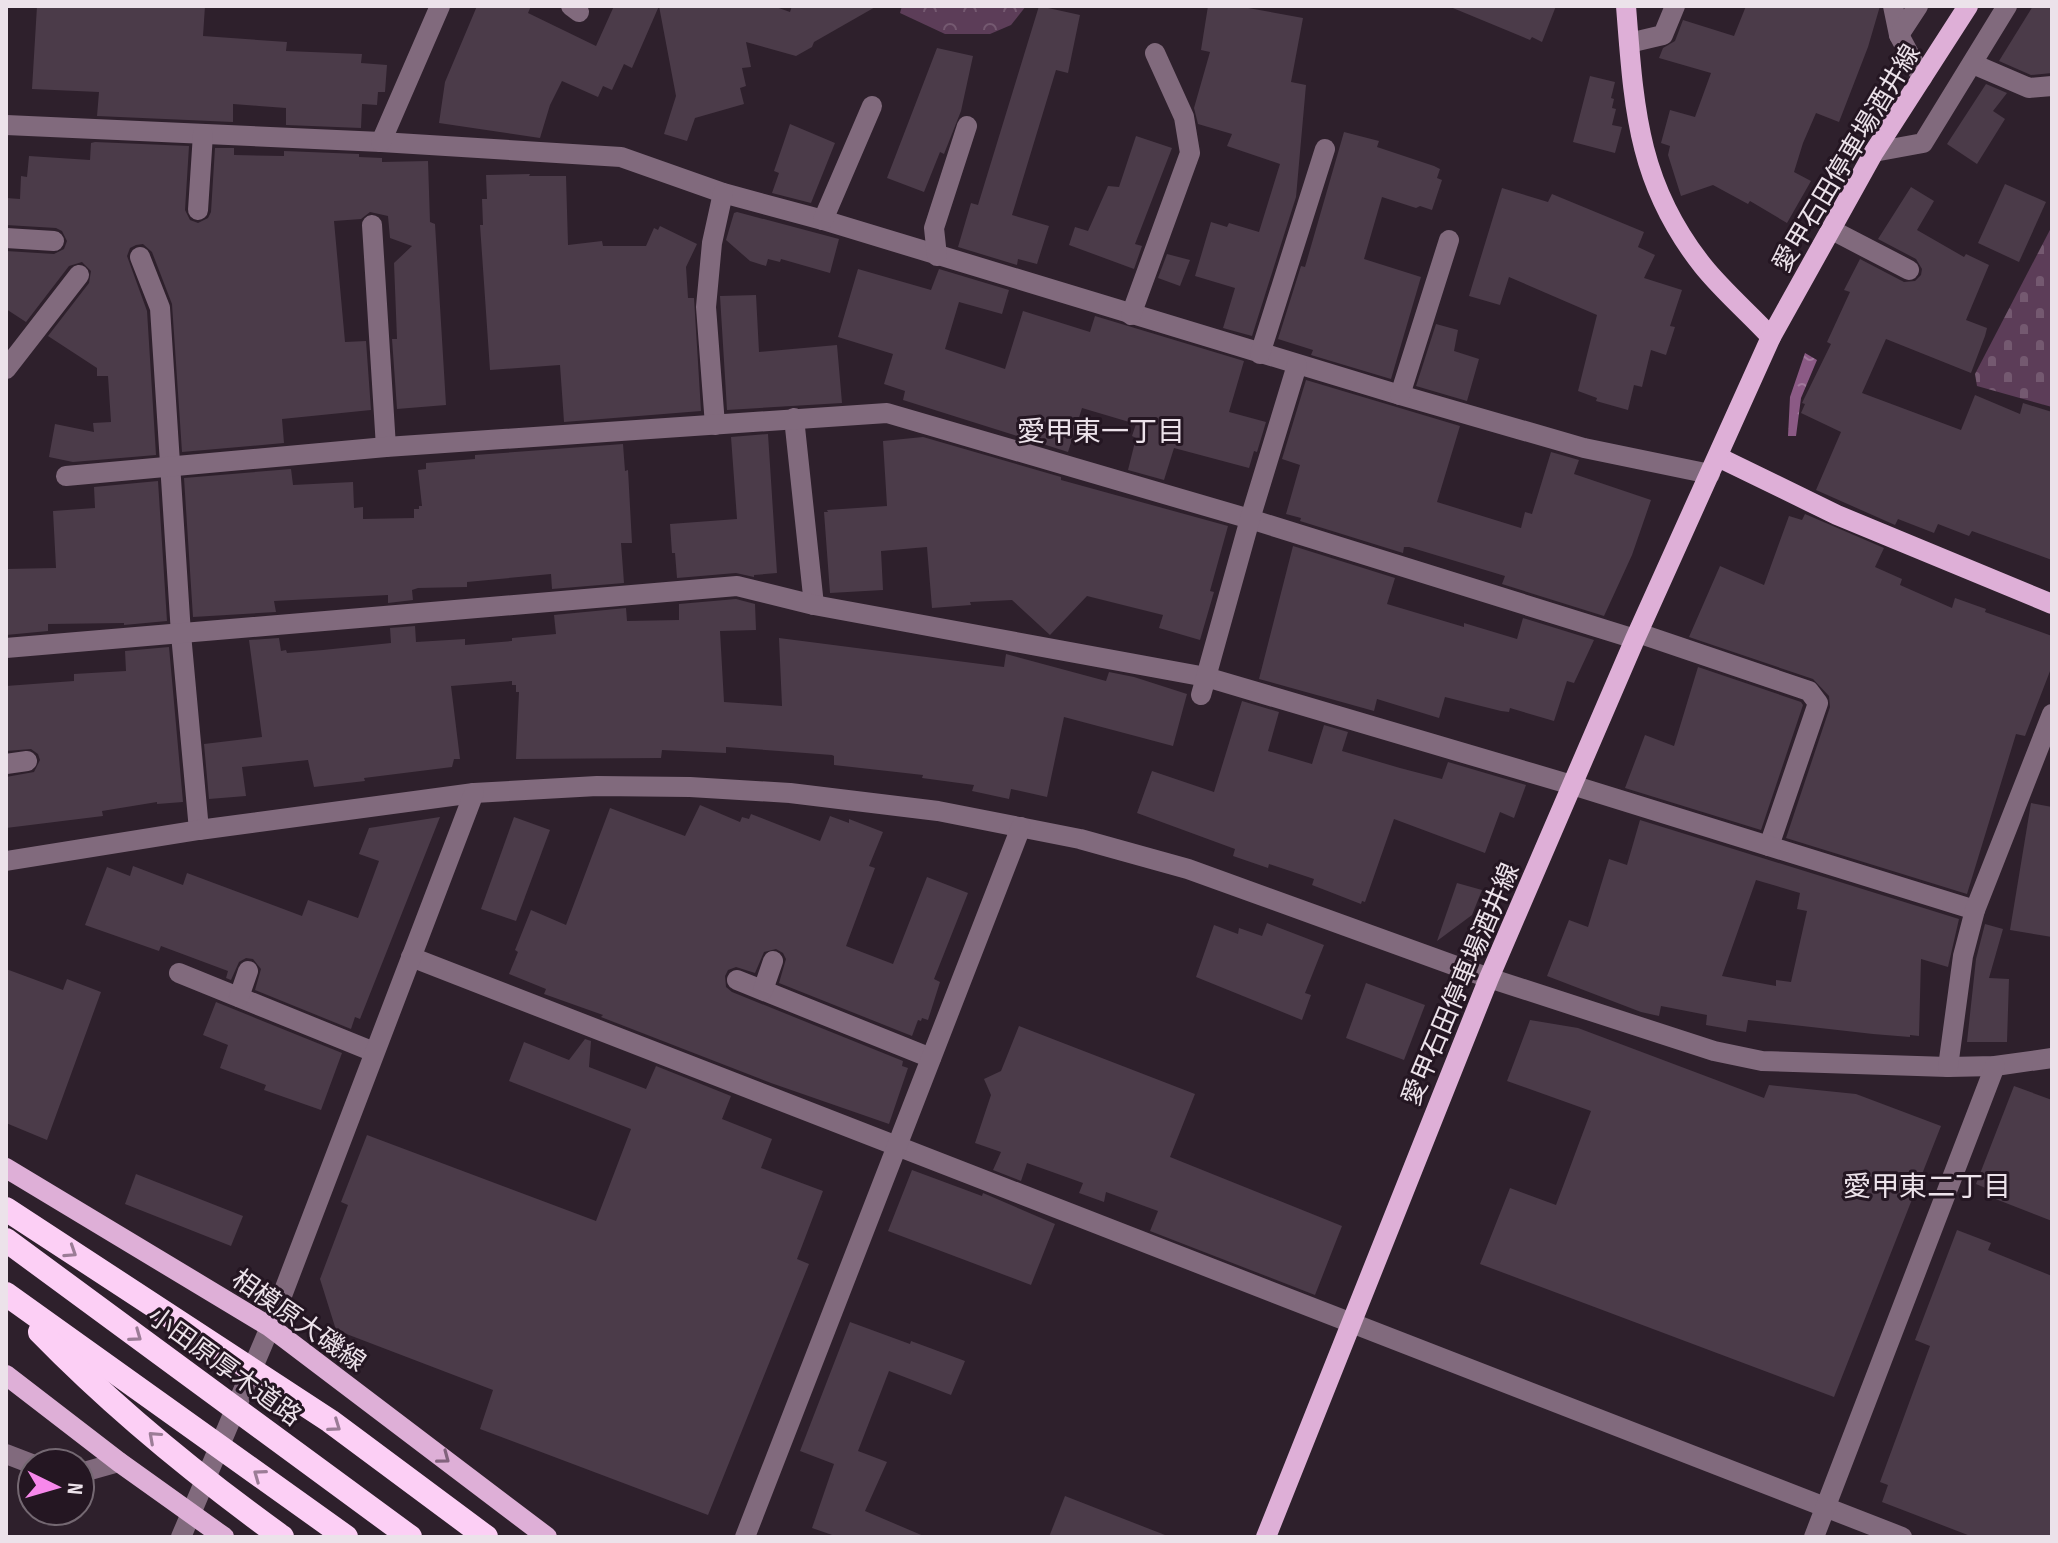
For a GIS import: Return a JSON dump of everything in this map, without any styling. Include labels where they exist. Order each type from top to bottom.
[{"type":"highway","points":[[6,1209],[330,1421],[486,1537]]},
{"type":"highway","name":"小田原厚木道路","points":[[6,1240],[410,1537]]},
{"type":"highway","points":[[6,1295],[66,1359],[193,1472],[282,1537]]},
{"type":"highway","points":[[6,1295],[346,1537]]},
{"type":"main road","points":[[1626,6],[1636,119],[1653,182],[1663,205],[1703,266],[1771,337]]},
{"type":"main road","name":"愛甲石田停車場酒井線","points":[[1266,1537],[1489,978],[1771,337],[1874,152],[1968,6]]},
{"type":"main road","points":[[1714,466],[2052,604]]},
{"type":"main road","name":"相模原大磯線","points":[[6,1168],[270,1327],[547,1537]]},
{"type":"main road","points":[[6,1375],[119,1462],[224,1537]]},
{"type":"street","points":[[381,142],[440,6]]},
{"type":"street","points":[[1629,43],[1663,35],[1675,6]]},
{"type":"street","points":[[1893,6],[1899,35],[1922,78]]},
{"type":"street","points":[[1899,35],[1918,6]]},
{"type":"street","points":[[1874,152],[1923,143],[2007,6]]},
{"type":"street","points":[[1131,315],[1190,153],[1184,117],[1155,53]]},
{"type":"street","points":[[1973,64],[2029,88],[2037,96],[2052,102]]},
{"type":"street","points":[[2029,88],[2052,86]]},
{"type":"street","points":[[823,220],[872,106]]},
{"type":"street","points":[[6,125],[381,142],[621,157],[723,193],[823,220],[1260,354],[1584,448],[1714,466]]},
{"type":"street","points":[[937,256],[934,228],[967,126]]},
{"type":"street","points":[[198,210],[203,134]]},
{"type":"street","points":[[1260,354],[1325,149]]},
{"type":"street","points":[[715,425],[706,307],[712,243],[723,193]]},
{"type":"street","points":[[372,225],[386,447]]},
{"type":"street","points":[[1832,230],[1909,270]]},
{"type":"street","points":[[6,238],[54,241]]},
{"type":"street","points":[[1400,395],[1449,240]]},
{"type":"street","points":[[140,257],[160,308],[181,634],[199,830]]},
{"type":"street","points":[[6,369],[79,275]]},
{"type":"street","points":[[1204,686],[1297,365]]},
{"type":"street","points":[[66,476],[386,447],[887,413],[1250,519],[1809,691],[1818,703],[1769,846]]},
{"type":"street","points":[[794,418],[814,605]]},
{"type":"street","points":[[6,648],[737,586],[814,605],[1204,686],[1572,785],[1975,910]]},
{"type":"street","points":[[1948,1067],[1963,956],[1975,910],[2052,714]]},
{"type":"street","points":[[6,764],[27,761]]},
{"type":"street","points":[[6,861],[199,830],[474,793],[597,786],[762,791],[872,801],[1080,839],[1188,869],[1489,978],[1714,1051],[1762,1061],[1948,1067],[1995,1066],[2052,1058]]},
{"type":"street","points":[[181,1537],[270,1327],[474,793]]},
{"type":"street","points":[[745,1537],[1021,827]]},
{"type":"street","points":[[411,957],[1902,1537]]},
{"type":"street","points":[[763,990],[773,961]]},
{"type":"street","points":[[239,997],[248,971]]},
{"type":"street","points":[[179,973],[374,1052]]},
{"type":"street","points":[[737,980],[931,1058]]},
{"type":"street","points":[[1814,1537],[1995,1066]]},
{"type":"street","points":[[96,1468],[119,1462]]},
{"type":"green space","points":[[902,6],[1026,6],[1011,25],[990,34],[945,34],[900,13]]},
{"type":"green space","points":[[2052,226],[2052,407],[1977,386],[1975,374]]},
{"type":"water","points":[[1805,353],[1817,360],[1801,398],[1796,436],[1788,436],[1790,397]]},
{"type":"building","points":[[37,6],[205,6],[203,36],[287,42],[286,51],[362,54],[361,63],[387,65],[385,92],[378,92],[377,105],[362,104],[361,128],[286,125],[286,108],[233,104],[233,122],[97,116],[99,92],[32,89]]},
{"type":"building","points":[[477,6],[531,6],[528,13],[596,46],[614,6],[659,6],[632,68],[624,64],[612,90],[603,86],[598,97],[562,81],[550,105],[540,138],[439,123],[445,82]]},
{"type":"building","points":[[659,6],[773,6],[790,12],[792,6],[877,6],[814,42],[812,47],[796,56],[746,42],[751,67],[742,68],[746,86],[740,88],[744,104],[695,118],[687,141],[664,134],[676,96]]},
{"type":"building","points":[[1039,6],[1080,15],[1068,73],[1056,70],[1012,215],[1049,226],[1037,264],[1018,259],[1017,265],[958,247],[971,203],[978,205]]},
{"type":"building","points":[[1208,6],[1237,6],[1303,18],[1291,82],[1306,85],[1296,197],[1252,336],[1223,328],[1235,288],[1195,276],[1211,222],[1227,227],[1229,223],[1259,232],[1280,164],[1227,146],[1232,134],[1198,124],[1194,108],[1210,52],[1201,50]]},
{"type":"building","points":[[1448,6],[1556,6],[1542,42],[1532,37],[1530,40]]},
{"type":"building","points":[[1746,6],[1880,6],[1839,122],[1816,113],[1803,143],[1794,172],[1811,181],[1787,223],[1750,201],[1748,204],[1713,185],[1681,196],[1668,155],[1670,146],[1661,143],[1670,110],[1695,117],[1711,73],[1659,58],[1663,48],[1675,41],[1683,20],[1734,36]]},
{"type":"building","points":[[2033,6],[2052,6],[2052,73],[2031,75],[1999,61]]},
{"type":"building","points":[[937,48],[973,56],[961,111],[944,154],[940,152],[924,192],[887,178]]},
{"type":"building","points":[[1590,76],[1615,82],[1611,98],[1614,99],[1612,108],[1616,109],[1612,125],[1622,127],[1615,153],[1573,142]]},
{"type":"building","points":[[1986,84],[2007,93],[1993,111],[2005,119],[1977,164],[1947,144]]},
{"type":"building","points":[[790,124],[835,143],[811,203],[772,193],[779,173],[774,171]]},
{"type":"building","points":[[1344,132],[1379,141],[1377,147],[1440,169],[1437,178],[1442,180],[1432,210],[1382,197],[1364,259],[1421,277],[1391,379],[1311,355],[1313,350],[1278,339],[1301,266],[1305,267]]},
{"type":"building","points":[[1136,136],[1172,148],[1135,244],[1142,246],[1134,269],[1069,245],[1075,227],[1088,231],[1108,186],[1119,187]]},
{"type":"building","points":[[91,143],[189,146],[185,210],[190,220],[198,223],[208,218],[211,212],[215,148],[234,148],[234,155],[284,156],[284,151],[359,154],[359,157],[382,158],[382,162],[428,161],[430,222],[435,224],[446,405],[397,409],[392,339],[397,339],[394,263],[412,246],[390,238],[388,216],[370,212],[361,219],[334,221],[345,342],[366,341],[371,410],[282,419],[284,443],[182,452],[172,304],[152,252],[143,244],[136,245],[130,248],[127,256],[147,311],[156,455],[73,462],[49,457],[55,424],[94,432],[93,423],[111,422],[108,376],[97,376],[97,368],[48,336],[89,283],[91,271],[82,262],[69,266],[26,322],[6,309],[6,251],[54,254],[64,249],[67,241],[62,231],[56,228],[6,225],[6,198],[20,199],[21,176],[27,177],[29,156],[90,160]]},
{"type":"building","points":[[486,175],[566,176],[568,245],[602,241],[603,246],[646,246],[654,228],[658,230],[660,226],[697,244],[686,267],[688,298],[694,298],[701,411],[564,422],[560,365],[490,370],[480,225],[483,225],[482,199],[487,199]]},
{"type":"building","points":[[2005,184],[2046,202],[2019,262],[1978,243]]},
{"type":"building","points":[[1911,187],[1934,201],[1917,230],[1964,257],[1966,254],[1989,265],[1966,320],[1987,328],[1971,373],[1886,339],[1862,393],[1961,430],[1975,395],[2020,414],[2023,403],[2052,412],[2052,560],[1972,531],[1969,536],[1938,524],[1934,533],[1898,519],[1895,525],[1816,490],[1841,432],[1801,413],[1805,404],[1802,403],[1831,344],[1827,342],[1850,292],[1844,290],[1860,259],[1904,282],[1915,281],[1921,275],[1922,269],[1916,259],[1878,239]]},
{"type":"building","points":[[1502,188],[1548,202],[1552,194],[1644,232],[1638,247],[1655,255],[1644,278],[1682,290],[1670,326],[1675,327],[1666,355],[1651,350],[1642,387],[1634,385],[1628,410],[1596,401],[1597,398],[1578,391],[1597,315],[1509,277],[1500,305],[1469,296]]},
{"type":"building","points":[[734,213],[839,239],[830,273],[781,259],[780,262],[768,259],[766,266],[750,261],[726,240]]},
{"type":"building","points":[[1167,254],[1190,260],[1180,286],[1158,278]]},
{"type":"building","points":[[858,269],[931,290],[939,269],[1009,290],[1002,314],[959,302],[945,349],[1005,369],[1023,311],[1090,332],[1095,316],[1244,361],[1229,412],[1266,422],[1257,452],[1254,451],[1249,468],[1174,448],[1164,480],[1128,470],[1136,424],[1082,408],[1068,452],[903,400],[905,391],[884,384],[893,354],[838,337]]},
{"type":"building","points":[[756,295],[759,352],[837,345],[842,403],[727,410],[720,296]]},
{"type":"building","points":[[1436,324],[1458,330],[1454,351],[1479,359],[1467,401],[1416,386]]},
{"type":"building","points":[[1306,380],[1460,426],[1437,502],[1521,528],[1525,512],[1532,514],[1551,452],[1579,460],[1574,474],[1651,500],[1632,555],[1604,616],[1502,584],[1505,576],[1409,547],[1404,547],[1403,553],[1286,514],[1300,465],[1282,459]]},
{"type":"building","points":[[768,434],[777,573],[754,577],[736,573],[677,578],[670,524],[737,519],[731,437]]},
{"type":"building","points":[[923,437],[1061,477],[1061,480],[1228,526],[1200,640],[1159,628],[1163,615],[1087,596],[1050,635],[1012,600],[932,608],[927,547],[881,551],[883,590],[830,593],[824,512],[887,506],[883,441]]},
{"type":"building","points":[[623,444],[625,471],[628,470],[632,543],[621,543],[624,583],[552,589],[551,574],[467,582],[467,587],[418,588],[412,590],[413,600],[388,603],[388,595],[274,601],[276,612],[193,617],[184,478],[291,469],[293,485],[353,482],[354,508],[363,507],[363,519],[414,518],[414,509],[422,506],[418,470],[426,469],[426,463],[475,459],[475,455]]},
{"type":"building","points":[[158,481],[167,621],[124,625],[48,624],[48,631],[6,635],[6,569],[56,568],[53,511],[95,508],[94,487]]},
{"type":"building","points":[[1805,514],[1884,548],[1875,567],[1902,579],[1900,585],[1952,608],[1955,598],[2052,636],[2052,666],[2025,736],[2016,734],[1967,894],[1786,838],[1830,707],[1829,696],[1813,679],[1689,637],[1720,566],[1764,585],[1789,516],[1802,520]]},
{"type":"building","points":[[1293,546],[1395,578],[1387,604],[1517,639],[1523,618],[1594,640],[1574,683],[1567,681],[1554,721],[1510,708],[1509,712],[1501,711],[1445,697],[1439,718],[1377,699],[1374,711],[1259,679]]},
{"type":"building","points":[[736,599],[755,604],[756,630],[720,631],[724,702],[782,706],[779,638],[1004,667],[1006,654],[1106,681],[1109,672],[1134,677],[1187,694],[1173,746],[1064,717],[1047,797],[1011,789],[1009,799],[972,791],[974,785],[922,778],[923,775],[834,765],[832,755],[726,747],[726,753],[662,750],[661,758],[516,759],[519,692],[516,692],[512,681],[451,686],[460,759],[454,759],[452,767],[314,787],[308,760],[242,767],[246,796],[209,799],[204,744],[262,737],[249,640],[279,638],[281,651],[286,650],[287,653],[323,650],[391,643],[390,628],[415,626],[416,642],[465,639],[465,645],[556,634],[554,615],[626,608],[627,621],[679,620],[679,604]]},
{"type":"building","points":[[169,647],[183,802],[157,802],[102,811],[103,816],[6,828],[6,777],[34,772],[40,760],[31,749],[6,751],[6,686],[74,681],[74,674],[126,671],[125,651]]},
{"type":"building","points":[[1698,667],[1803,705],[1761,830],[1625,788],[1645,735],[1674,746]]},
{"type":"building","points":[[1242,701],[1279,712],[1268,751],[1312,764],[1324,725],[1348,732],[1342,751],[1442,779],[1448,762],[1526,785],[1514,818],[1500,812],[1485,853],[1394,819],[1365,902],[1361,904],[1312,885],[1314,879],[1233,856],[1235,849],[1137,813],[1152,771],[1214,792]]},
{"type":"building","points":[[2031,803],[2052,807],[2052,937],[2010,930]]},
{"type":"building","points":[[700,805],[740,822],[742,817],[749,819],[751,814],[820,841],[830,816],[849,823],[849,819],[883,832],[869,866],[875,868],[846,946],[893,964],[927,877],[968,893],[934,979],[940,982],[928,1020],[918,1020],[912,1036],[779,983],[786,959],[776,949],[764,952],[755,973],[736,967],[728,970],[725,976],[726,987],[732,992],[903,1061],[902,1066],[908,1068],[889,1124],[771,1083],[601,1017],[603,1015],[544,994],[546,989],[509,974],[531,910],[566,925],[610,808],[685,836]]},
{"type":"building","points":[[440,817],[360,1019],[355,1017],[351,1029],[255,990],[261,969],[253,959],[246,958],[239,962],[231,980],[226,978],[228,971],[161,946],[159,951],[85,925],[107,867],[130,876],[133,866],[183,885],[187,873],[302,916],[308,900],[358,918],[379,861],[359,854],[369,828]]},
{"type":"building","points":[[514,817],[550,830],[516,921],[481,909]]},
{"type":"building","points":[[1640,820],[1959,919],[1948,967],[1921,959],[1919,1036],[1748,1020],[1746,1032],[1706,1025],[1707,1015],[1661,1006],[1659,1016],[1641,1012],[1547,976],[1569,920],[1588,927],[1609,859],[1627,865]],"holes":[[[1756,880],[1800,893],[1797,909],[1807,911],[1791,982],[1776,980],[1776,986],[1722,976]]]},
{"type":"building","points":[[1457,883],[1482,890],[1472,915],[1437,941]]},
{"type":"building","points":[[1267,923],[1324,945],[1305,993],[1311,995],[1302,1020],[1196,977],[1214,925],[1238,934],[1239,928],[1262,936]]},
{"type":"building","points":[[1985,924],[2003,929],[1989,978],[2009,979],[2007,1042],[1967,1042],[1976,959]]},
{"type":"building","points":[[6,969],[63,990],[67,979],[101,992],[47,1140],[6,1123]]},
{"type":"building","points":[[1366,983],[1425,1005],[1404,1060],[1346,1038]]},
{"type":"building","points":[[216,1002],[342,1053],[321,1110],[264,1090],[266,1085],[220,1068],[228,1045],[203,1035]]},
{"type":"building","points":[[1530,1020],[1578,1028],[1764,1098],[1769,1085],[1856,1094],[1941,1126],[1834,1397],[1480,1264],[1510,1188],[1556,1205],[1591,1111],[1507,1081]]},
{"type":"building","points":[[1019,1026],[1195,1094],[1170,1157],[1342,1226],[1315,1295],[1150,1231],[1158,1211],[1106,1192],[1104,1202],[1079,1193],[1083,1183],[1027,1163],[1021,1181],[993,1170],[1001,1152],[975,1143],[991,1095],[984,1079],[1001,1071]]},
{"type":"building","points":[[585,1039],[591,1041],[589,1067],[646,1089],[656,1066],[731,1096],[722,1119],[772,1139],[761,1168],[823,1191],[797,1259],[809,1264],[708,1515],[480,1429],[493,1390],[336,1330],[320,1279],[348,1205],[341,1202],[367,1135],[596,1221],[631,1129],[509,1081],[524,1042],[569,1060]]},
{"type":"building","points":[[2014,1086],[2052,1100],[2052,1221],[1993,1198],[1995,1192],[1976,1184]]},
{"type":"building","points":[[912,1170],[982,1196],[983,1193],[1055,1224],[1031,1285],[888,1231]]},
{"type":"building","points":[[136,1174],[243,1216],[231,1246],[125,1204]]},
{"type":"building","points":[[1957,1230],[1991,1243],[1988,1250],[2052,1276],[2052,1537],[1973,1537],[1882,1502],[1888,1485],[1880,1482],[1930,1346],[1915,1340]]},
{"type":"building","points":[[850,1322],[965,1361],[951,1395],[889,1371],[858,1451],[887,1462],[865,1511],[926,1537],[838,1537],[812,1528],[834,1464],[800,1451]]},
{"type":"building","points":[[1065,1496],[1165,1535],[1165,1537],[1049,1537]]},
{"type":"district","name":"愛甲東一丁目","points":[[1101,431]]},
{"type":"district","name":"愛甲東二丁目","points":[[1927,1186]]}]
